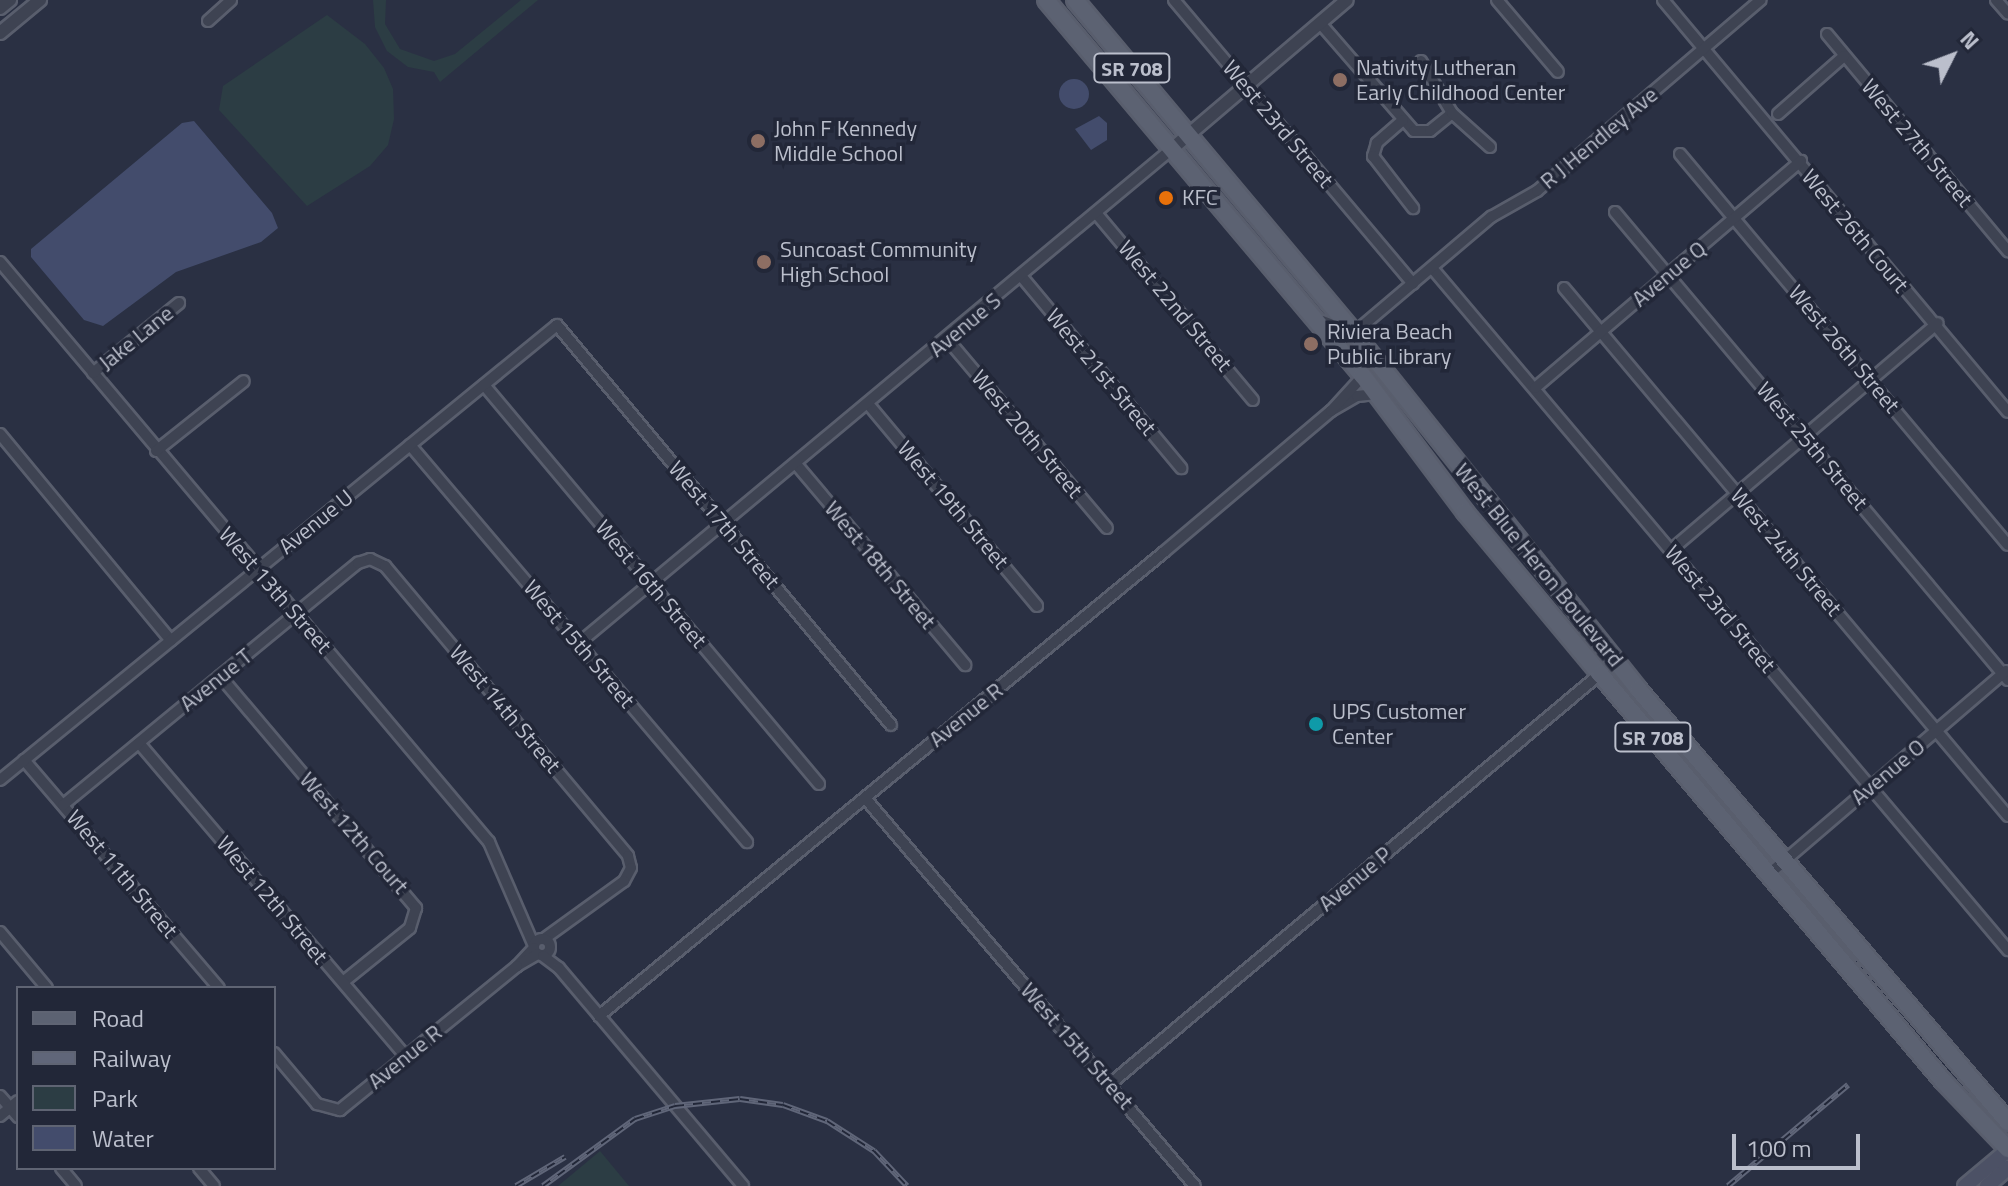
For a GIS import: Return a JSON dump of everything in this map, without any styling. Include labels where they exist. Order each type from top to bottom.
[{"type":"main road","name":"West Blue Heron Boulevard","points":[[1046,0],[1363,376],[1600,674],[2008,1149]]},
{"type":"main road","name":"West Blue Heron Boulevard","points":[[1075,0],[1354,333],[1607,652],[2008,1122]]},
{"type":"main road","points":[[1524,582],[1540,588],[1593,650],[1607,652]]},
{"type":"main road","points":[[1600,674],[1614,676],[1667,735],[1677,735]]},
{"type":"main road","points":[[1965,1186],[2008,1149]]},
{"type":"main road","points":[[1987,1186],[2008,1168]]},
{"type":"street","points":[[0,8],[10,0]]},
{"type":"street","points":[[0,33],[40,0]]},
{"type":"street","points":[[208,21],[231,0]]},
{"type":"street","name":"West 23rd Street","points":[[1174,0],[1413,284]]},
{"type":"street","name":"Avenue S","points":[[579,643],[948,340],[1346,0]]},
{"type":"street","points":[[1497,0],[1558,72]]},
{"type":"street","name":"West 26th Court","points":[[1663,0],[2008,412]]},
{"type":"street","name":"R J Hendley Ave","points":[[1432,268],[1491,217],[1537,191],[1761,0]]},
{"type":"street","points":[[1996,0],[2008,14]]},
{"type":"street","points":[[1320,23],[1414,131],[1427,133],[1452,113]]},
{"type":"street","name":"West 27th Street","points":[[1827,34],[2008,251]]},
{"type":"street","points":[[1778,114],[1844,56]]},
{"type":"street","points":[[1421,61],[1452,113],[1490,147]]},
{"type":"street","points":[[1403,120],[1377,143],[1373,156],[1413,208]]},
{"type":"street","name":"West 26th Street","points":[[1680,154],[2008,545]]},
{"type":"street","name":"Avenue Q","points":[[1535,388],[1801,162]]},
{"type":"street","name":"West 25th Street","points":[[1615,212],[2006,674]]},
{"type":"street","name":"West 22nd Street","points":[[1096,213],[1253,400]]},
{"type":"street","name":"West 13th Street","points":[[0,262],[156,451],[494,848],[529,931],[542,947]]},
{"type":"street","points":[[1311,314],[1354,333],[1432,268]]},
{"type":"street","name":"West 23rd Street","points":[[1432,268],[2008,950]]},
{"type":"street","name":"West 21st Street","points":[[1022,277],[1181,468]]},
{"type":"street","name":"West 24th Street","points":[[1564,288],[2008,816]]},
{"type":"street","name":"Jake Lane","points":[[93,373],[179,303]]},
{"type":"street","points":[[1671,550],[1936,324]]},
{"type":"street","name":"West 26th Court","points":[[1936,324],[2008,406]]},
{"type":"street","name":"Avenue U","points":[[0,780],[557,325]]},
{"type":"street","name":"West 17th Street","points":[[557,325],[891,725]]},
{"type":"street","name":"West 20th Street","points":[[948,340],[1107,528]]},
{"type":"street","name":"Avenue R","points":[[599,1016],[1331,411],[1363,376]]},
{"type":"street","points":[[156,451],[244,381]]},
{"type":"street","name":"West 16th Street","points":[[484,385],[819,784]]},
{"type":"street","name":"Avenue R","points":[[1331,411],[1357,396],[1377,394]]},
{"type":"street","name":"West 19th Street","points":[[869,405],[1037,606]]},
{"type":"street","points":[[0,434],[171,641]]},
{"type":"street","name":"West 15th Street","points":[[410,445],[747,842]]},
{"type":"street","name":"West 18th Street","points":[[796,464],[965,665]]},
{"type":"street","name":"Avenue T","points":[[63,805],[297,614],[370,559]]},
{"type":"street","name":"West 14th Street","points":[[370,559],[385,566],[628,856],[631,868]]},
{"type":"street","name":"Avenue P","points":[[1110,1084],[1600,674]]},
{"type":"street","name":"Avenue O","points":[[1769,874],[2006,674]]},
{"type":"street","name":"West 12th Court","points":[[220,676],[416,908],[410,928],[343,982]]},
{"type":"street","name":"West 12th Street","points":[[139,743],[406,1057]]},
{"type":"street","name":"West 11th Street","points":[[24,760],[217,986]]},
{"type":"street","name":"West 15th Street","points":[[865,798],[1195,1186]]},
{"type":"street","name":"Avenue R","points":[[276,1055],[327,1110],[345,1107],[624,881],[631,868]]},
{"type":"street","points":[[0,932],[45,986]]},
{"type":"street","points":[[542,947],[743,1186]]},
{"type":"street","points":[[0,1096],[14,1105],[0,1116]]},
{"type":"street","points":[[63,1170],[76,1186]]},
{"type":"street","points":[[201,1170],[214,1186]]},
{"type":"green space","points":[[373,0],[386,0],[385,24],[400,49],[434,61],[455,54],[521,0],[538,0],[440,82],[434,72],[408,67],[387,51],[375,27]]},
{"type":"green space","points":[[327,15],[365,44],[384,68],[393,89],[394,119],[388,145],[370,166],[307,206],[219,110],[223,86]]},
{"type":"green space","points":[[600,1151],[629,1186],[558,1186]]},
{"type":"water","points":[[1074,79],[1085,83],[1089,94],[1085,105],[1074,109],[1063,105],[1059,94],[1063,83]]},
{"type":"water","points":[[1099,116],[1107,123],[1107,140],[1091,150],[1075,129]]},
{"type":"water","points":[[194,121],[272,213],[278,228],[261,242],[176,272],[103,326],[84,320],[31,257],[31,249],[182,123]]},
{"type":"railway","points":[[1728,1186],[1848,1085]]},
{"type":"railway","points":[[543,1186],[635,1119],[675,1106],[740,1099],[783,1105],[827,1121],[874,1151],[907,1186]]},
{"type":"railway","points":[[516,1186],[565,1157]]},
{"type":"place","name":"Nativity Lutheran Early Childhood Center","points":[[1340,80]]},
{"type":"place","name":"John F Kennedy Middle School","points":[[758,141]]},
{"type":"place","name":"KFC","points":[[1166,198]]},
{"type":"place","name":"Suncoast Community High School","points":[[764,262]]},
{"type":"place","name":"Riviera Beach Public Library","points":[[1311,344]]},
{"type":"place","name":"UPS Customer Center","points":[[1316,724]]}]
